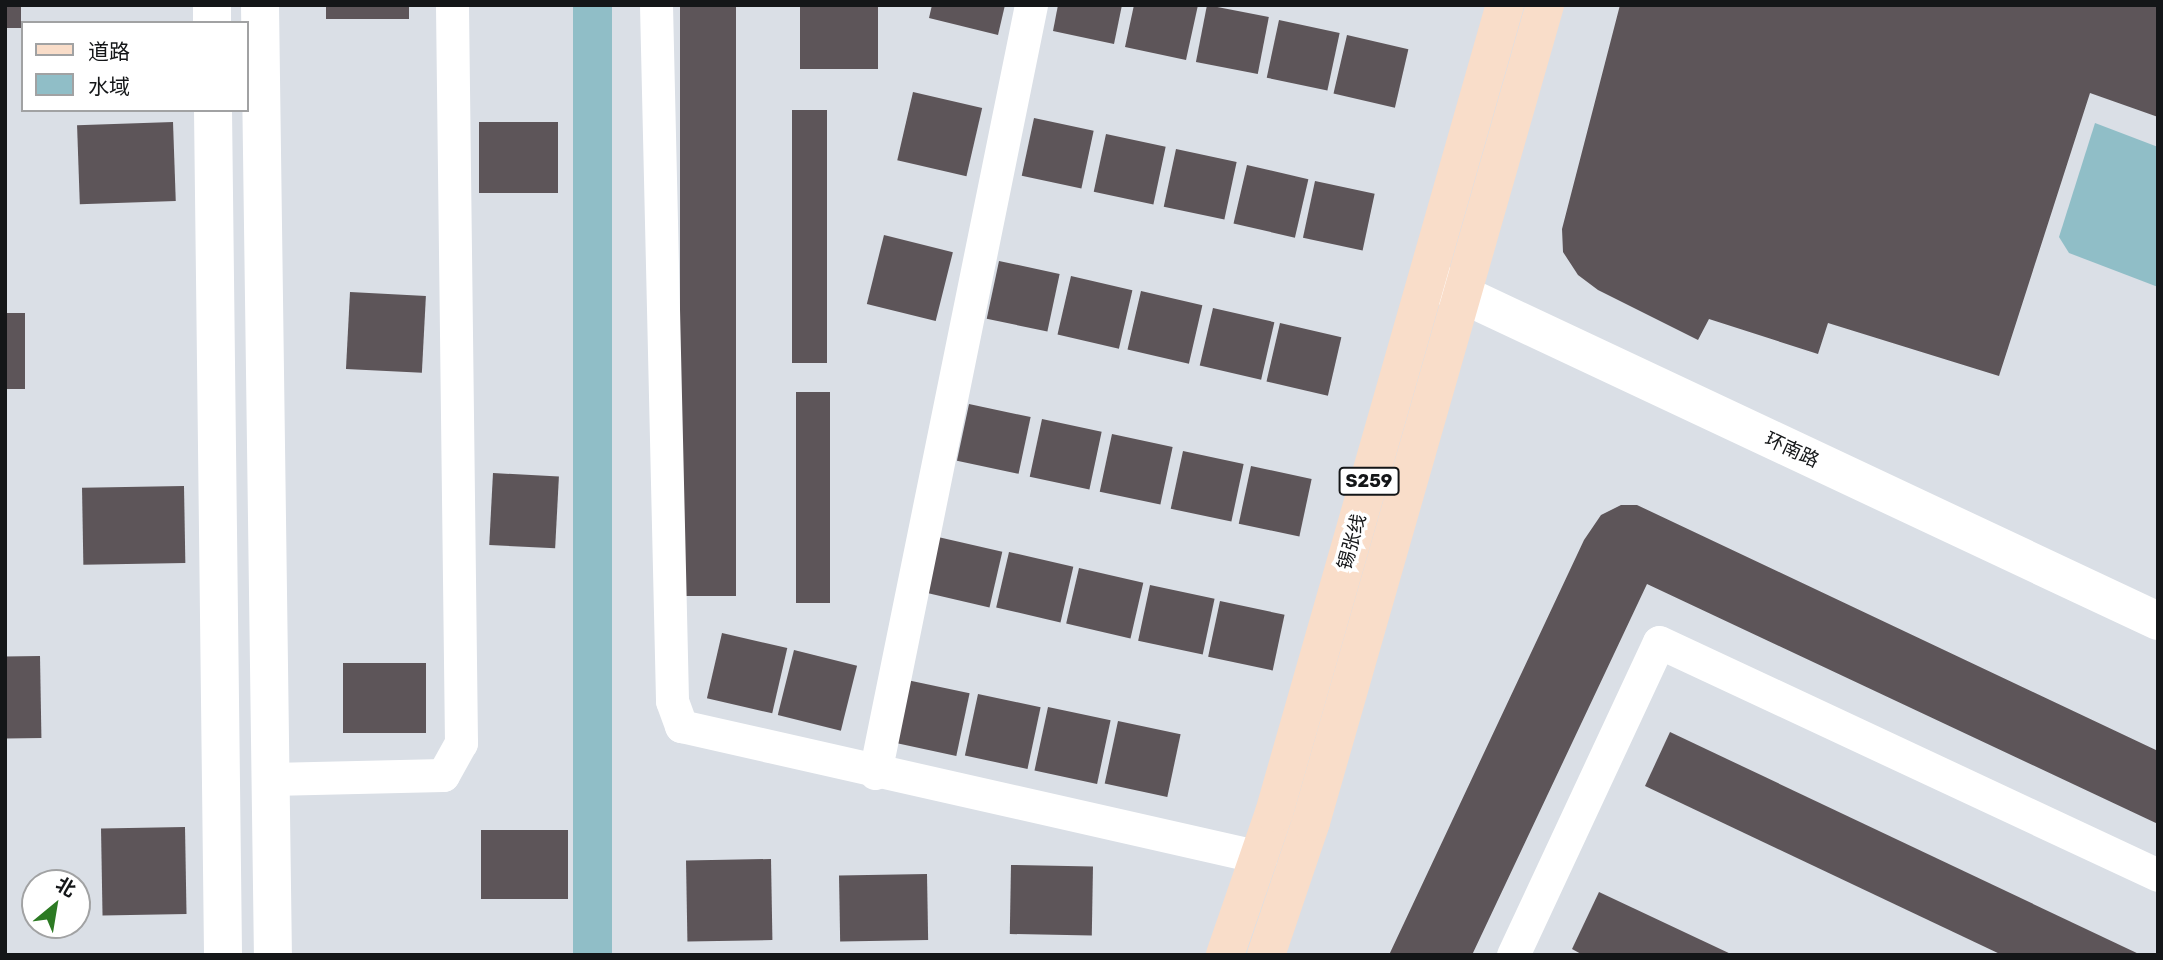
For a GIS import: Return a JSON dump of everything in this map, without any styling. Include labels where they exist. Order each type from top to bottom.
[{"type":"main road","name":"锡张线","points":[[1225,955],[1260,858],[1505,5]]},
{"type":"main road","name":"锡张线","points":[[1266,955],[1311,822],[1545,5]]},
{"type":"street","points":[[260,5],[273,955]]},
{"type":"street","points":[[271,779],[443,775],[461,743],[452,5]]},
{"type":"street","points":[[656,5],[672,701],[681,726],[875,773],[1260,858]]},
{"type":"street","points":[[875,773],[1031,5]]},
{"type":"street","points":[[213,112],[223,955]]},
{"type":"street","name":"环南路","points":[[1427,278],[2158,621]]},
{"type":"street","points":[[1513,955],[1659,642],[2158,875]]},
{"type":"water","points":[[573,5],[612,5],[612,955],[573,955]]},
{"type":"water","points":[[2095,123],[2158,147],[2158,287],[2069,253],[2059,237]]},
{"type":"building","points":[[5,5],[21,5],[21,28],[5,28]]},
{"type":"building","points":[[326,5],[409,5],[409,19],[326,19]]},
{"type":"building","points":[[680,5],[736,5],[736,596],[680,596]]},
{"type":"building","points":[[800,5],[878,5],[878,69],[800,69]]},
{"type":"building","points":[[932,5],[1005,5],[998,35],[929,18]]},
{"type":"building","points":[[1058,5],[1122,5],[1114,44],[1053,31]]},
{"type":"building","points":[[1134,5],[1198,5],[1186,60],[1125,47]]},
{"type":"building","points":[[1207,5],[1269,17],[1258,74],[1196,62]]},
{"type":"building","points":[[1620,5],[2158,5],[2158,117],[2090,93],[1999,376],[1828,323],[1818,354],[1709,319],[1698,340],[1598,290],[1578,275],[1563,252],[1562,229]]},
{"type":"building","points":[[1279,20],[1340,33],[1327,91],[1267,78]]},
{"type":"building","points":[[1347,35],[1408,49],[1395,108],[1334,93]]},
{"type":"building","points":[[913,92],[982,108],[966,176],[897,160]]},
{"type":"building","points":[[792,110],[827,110],[827,363],[792,363]]},
{"type":"building","points":[[1034,118],[1094,131],[1081,188],[1022,176]]},
{"type":"building","points":[[173,122],[176,201],[80,204],[77,125]]},
{"type":"building","points":[[479,122],[558,122],[558,193],[479,193]]},
{"type":"building","points":[[1106,134],[1166,147],[1153,204],[1094,192]]},
{"type":"building","points":[[1176,149],[1237,162],[1224,220],[1164,207]]},
{"type":"building","points":[[1247,165],[1308,179],[1295,238],[1234,223]]},
{"type":"building","points":[[1315,181],[1375,194],[1363,250],[1303,238]]},
{"type":"building","points":[[884,235],[953,252],[936,321],[867,304]]},
{"type":"building","points":[[999,261],[1060,274],[1047,332],[987,319]]},
{"type":"building","points":[[1071,276],[1132,290],[1119,349],[1058,334]]},
{"type":"building","points":[[1141,291],[1202,305],[1189,364],[1128,349]]},
{"type":"building","points":[[350,292],[426,296],[422,373],[346,369]]},
{"type":"building","points":[[1213,308],[1274,322],[1261,380],[1200,365]]},
{"type":"building","points":[[5,313],[25,313],[25,389],[5,389]]},
{"type":"building","points":[[1280,323],[1341,337],[1328,396],[1267,381]]},
{"type":"building","points":[[796,392],[830,392],[830,603],[796,603]]},
{"type":"building","points":[[969,404],[1031,417],[1019,474],[957,461]]},
{"type":"building","points":[[1042,419],[1102,432],[1089,489],[1030,477]]},
{"type":"building","points":[[1112,434],[1173,447],[1160,505],[1100,492]]},
{"type":"building","points":[[1183,451],[1244,464],[1231,522],[1171,509]]},
{"type":"building","points":[[1251,466],[1312,479],[1299,537],[1239,524]]},
{"type":"building","points":[[493,473],[559,476],[555,548],[489,545]]},
{"type":"building","points":[[184,486],[185,563],[83,565],[82,488]]},
{"type":"building","points":[[1621,505],[1637,505],[2158,751],[2158,824],[1647,584],[1472,955],[1389,955],[1584,540],[1601,515]]},
{"type":"building","points":[[938,537],[1002,552],[989,607],[925,593]]},
{"type":"building","points":[[1009,552],[1073,567],[1060,622],[996,608]]},
{"type":"building","points":[[1079,568],[1143,583],[1130,638],[1066,624]]},
{"type":"building","points":[[1150,585],[1215,599],[1203,654],[1138,641]]},
{"type":"building","points":[[1220,601],[1285,615],[1273,670],[1208,657]]},
{"type":"building","points":[[722,633],[787,648],[772,713],[707,698]]},
{"type":"building","points":[[794,650],[857,666],[841,731],[778,715]]},
{"type":"building","points":[[40,656],[41,738],[6,739],[5,657]]},
{"type":"building","points":[[343,663],[426,663],[426,733],[343,733]]},
{"type":"building","points":[[907,680],[970,693],[956,756],[894,743]]},
{"type":"building","points":[[978,694],[1041,707],[1028,769],[965,756]]},
{"type":"building","points":[[1048,707],[1111,720],[1097,784],[1034,771]]},
{"type":"building","points":[[1118,721],[1181,734],[1167,797],[1105,784]]},
{"type":"building","points":[[1670,732],[2141,955],[2002,955],[1645,786]]},
{"type":"building","points":[[185,827],[187,914],[103,915],[101,828]]},
{"type":"building","points":[[481,830],[568,830],[568,899],[481,899]]},
{"type":"building","points":[[771,859],[772,940],[687,941],[686,860]]},
{"type":"building","points":[[1011,865],[1093,866],[1092,935],[1010,934]]},
{"type":"building","points":[[927,874],[928,940],[840,942],[839,876]]},
{"type":"building","points":[[1599,892],[1733,955],[1583,955],[1572,949]]}]
